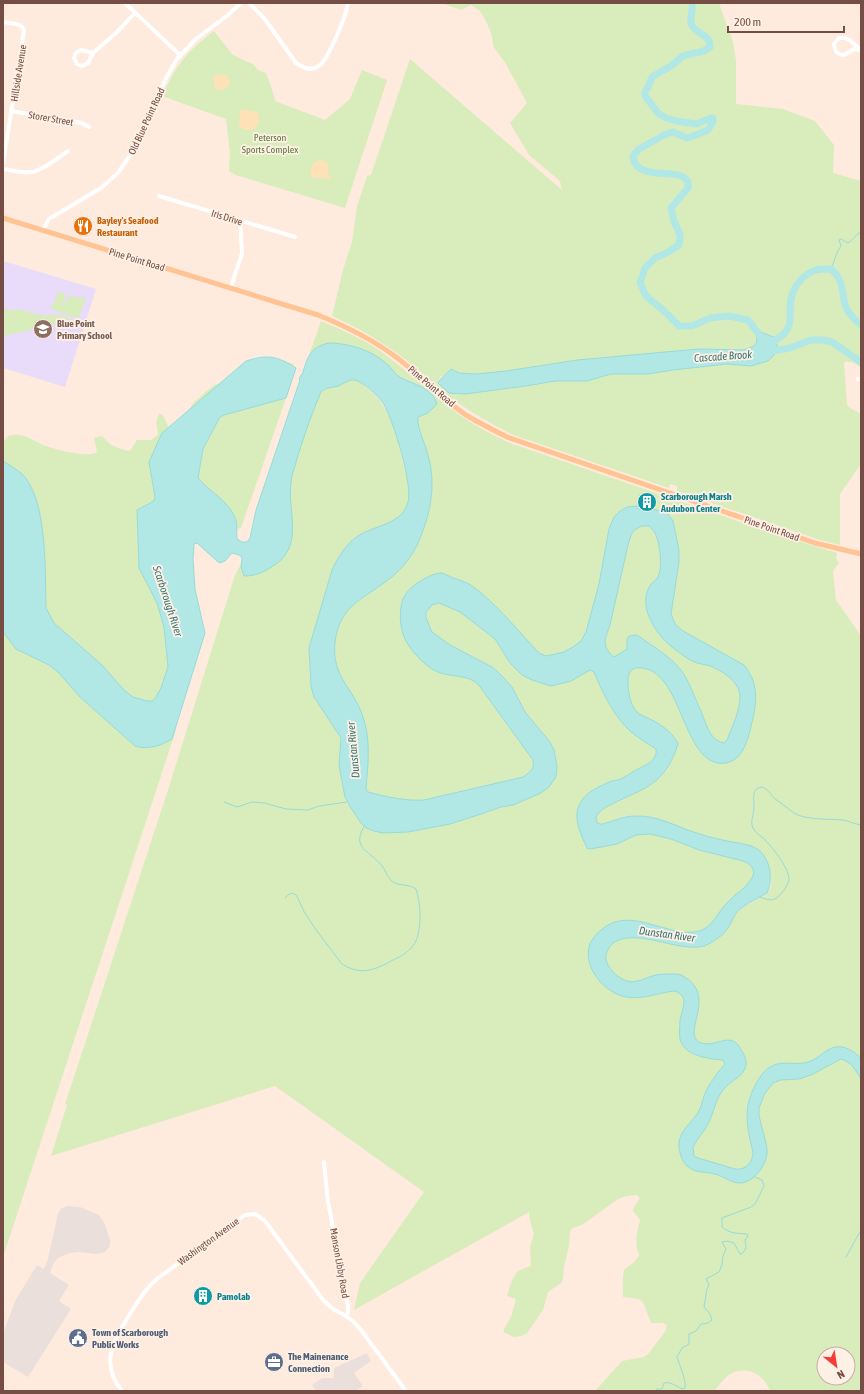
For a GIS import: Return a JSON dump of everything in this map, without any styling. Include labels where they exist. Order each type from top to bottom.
[{"type":"main road","name":"Pine Point Road","points":[[3,218],[318,315],[353,330],[385,349],[466,414],[488,428],[507,437],[815,543],[861,554]]},
{"type":"street","points":[[125,3],[180,56]]},
{"type":"street","name":"Old Blue Point Road","points":[[43,230],[49,219],[112,180],[131,154],[166,78],[180,56],[196,39],[228,15],[241,3]]},
{"type":"street","points":[[249,3],[261,15],[296,63],[302,67],[310,68],[319,66],[326,57],[345,15],[348,3]]},
{"type":"street","points":[[93,53],[82,50],[78,51],[74,55],[75,61],[79,65],[85,65],[88,63],[93,53],[117,32],[135,13]]},
{"type":"street","name":"Hillside Avenue","points":[[3,22],[19,25],[24,28],[3,164]]},
{"type":"street","points":[[839,38],[846,38],[861,50],[854,49],[848,54],[840,55],[835,50],[834,44],[839,38]]},
{"type":"street","name":"Storer Street","points":[[12,111],[82,123],[89,127]]},
{"type":"street","points":[[3,168],[22,172],[33,172],[42,168],[68,151]]},
{"type":"street","name":"Iris Drive","points":[[159,196],[295,238]]},
{"type":"street","points":[[231,287],[242,253],[240,221]]},
{"type":"street","name":"Manson Libby Road","points":[[324,1162],[328,1202],[348,1306],[346,1316]]},
{"type":"street","name":"Washington Avenue","points":[[122,1391],[110,1369],[110,1354],[118,1334],[141,1297],[158,1278],[245,1215],[257,1215],[265,1221],[324,1301],[333,1309],[346,1316]]},
{"type":"street","points":[[346,1316],[361,1330],[406,1391]]},
{"type":"shaded area","name":"Blue Point Primary School","points":[[3,261],[96,289],[65,387],[3,368]]},
{"type":"shaded area","points":[[67,1206],[80,1207],[99,1215],[105,1224],[110,1240],[110,1246],[102,1253],[96,1254],[77,1252],[67,1254],[58,1258],[54,1262],[50,1273],[69,1285],[59,1301],[71,1309],[28,1377],[3,1362],[3,1334],[15,1301],[37,1265],[44,1269],[48,1259],[58,1214],[60,1209]]},
{"type":"shaded area","points":[[367,1353],[371,1361],[354,1373],[363,1386],[356,1391],[316,1391],[312,1385],[322,1378],[334,1378],[334,1368]]},
{"type":"green space","points":[[441,3],[719,3],[733,42],[736,60],[736,104],[783,109],[815,121],[834,145],[833,173],[861,181],[861,367],[851,362],[844,362],[847,405],[861,414],[861,464],[840,494],[840,545],[820,540],[677,491],[677,486],[670,484],[669,488],[513,435],[478,416],[457,402],[406,360],[382,343],[357,328],[332,316],[343,270],[352,242],[357,206],[367,176],[371,175],[410,59],[562,190],[560,181],[529,155],[510,123],[527,103],[506,64],[493,46],[492,36],[487,23],[480,11],[471,5],[461,10]],"holes":[[[756,328],[764,334],[774,337],[778,348],[777,352],[768,361],[753,366],[739,361],[666,368],[656,371],[615,372],[586,379],[558,379],[507,389],[487,388],[471,390],[459,394],[449,392],[438,382],[441,376],[447,375],[452,370],[459,375],[472,376],[513,372],[527,368],[567,362],[572,363],[594,360],[595,358],[636,356],[699,349],[754,349],[757,348],[755,345],[757,340]]]},
{"type":"green space","name":"Peterson Sports Complex","points":[[214,31],[232,54],[253,64],[258,70],[266,73],[275,101],[325,120],[350,99],[362,70],[387,80],[345,208],[236,175],[229,171],[230,153],[226,119],[162,96],[177,67],[196,46]]},
{"type":"green space","points":[[58,292],[66,295],[62,306],[71,295],[78,298],[86,297],[79,317],[75,318],[50,308],[54,303]]},
{"type":"green space","points":[[3,308],[10,310],[22,310],[40,315],[60,315],[71,319],[71,321],[3,336]]},
{"type":"green space","points":[[321,321],[347,332],[373,346],[465,419],[510,443],[770,532],[837,553],[836,558],[839,563],[833,571],[836,600],[861,636],[861,1391],[770,1391],[760,1376],[750,1371],[738,1371],[729,1374],[714,1391],[595,1391],[622,1361],[644,1357],[648,1354],[665,1332],[667,1326],[664,1323],[651,1323],[643,1302],[638,1299],[623,1297],[624,1271],[639,1255],[636,1242],[640,1220],[633,1211],[640,1198],[637,1195],[618,1199],[582,1225],[572,1228],[564,1266],[563,1279],[561,1283],[548,1292],[543,1310],[527,1333],[521,1336],[514,1337],[503,1331],[511,1317],[516,1299],[507,1296],[513,1278],[517,1272],[531,1265],[530,1247],[534,1234],[529,1212],[354,1310],[360,1283],[424,1192],[275,1086],[51,1156],[67,1105],[65,1104],[168,790],[235,575],[241,564],[243,574],[248,566],[254,569],[251,574],[253,575],[264,569],[278,557],[285,547],[288,536],[287,493],[291,470],[315,400],[321,391],[330,387],[330,383],[333,387],[347,379],[352,378],[359,381],[374,395],[388,414],[396,435],[405,471],[407,471],[409,495],[406,511],[397,523],[366,534],[351,545],[341,556],[330,577],[327,596],[311,650],[309,651],[310,679],[319,703],[337,731],[345,738],[342,765],[344,786],[348,800],[356,813],[366,823],[386,829],[407,829],[445,821],[484,807],[487,808],[485,813],[508,805],[513,805],[514,802],[541,793],[543,789],[549,786],[555,779],[557,769],[554,751],[544,735],[526,714],[497,672],[490,666],[480,661],[465,654],[437,645],[430,640],[426,633],[424,613],[429,602],[434,599],[459,608],[471,616],[487,628],[490,633],[502,643],[513,658],[523,668],[543,679],[562,683],[574,678],[592,666],[598,668],[610,700],[616,710],[630,727],[629,729],[656,749],[656,754],[654,759],[648,765],[619,782],[605,785],[587,796],[582,803],[579,819],[586,846],[621,843],[641,833],[651,833],[706,852],[733,857],[734,859],[745,860],[751,864],[756,874],[749,886],[730,899],[713,922],[698,932],[681,933],[676,931],[667,931],[655,925],[636,922],[628,922],[612,926],[599,936],[592,947],[591,956],[593,964],[602,980],[620,994],[640,997],[674,991],[680,992],[685,996],[681,1031],[682,1038],[687,1048],[705,1058],[726,1059],[728,1063],[716,1075],[710,1092],[706,1097],[700,1116],[691,1128],[682,1134],[680,1138],[682,1144],[682,1157],[686,1164],[693,1170],[715,1173],[727,1180],[735,1182],[745,1181],[757,1174],[732,1169],[692,1155],[696,1143],[709,1121],[721,1093],[726,1086],[741,1074],[745,1068],[745,1057],[741,1048],[737,1044],[728,1042],[708,1046],[703,1045],[694,1037],[698,1010],[698,997],[693,984],[690,981],[676,976],[660,976],[639,984],[629,984],[620,980],[610,971],[604,961],[603,956],[604,949],[612,939],[614,940],[615,938],[626,936],[636,936],[692,946],[709,943],[722,932],[736,912],[765,895],[771,885],[768,867],[762,856],[747,846],[742,846],[737,843],[731,844],[713,838],[706,838],[671,824],[646,817],[622,819],[603,826],[594,825],[595,816],[600,808],[649,785],[658,779],[665,772],[671,762],[675,749],[675,744],[669,736],[658,728],[651,720],[647,718],[645,719],[638,714],[632,707],[627,692],[624,671],[626,663],[636,664],[641,667],[649,667],[665,675],[681,708],[691,738],[705,755],[721,763],[732,760],[740,751],[746,738],[748,724],[754,712],[755,692],[753,682],[748,672],[739,665],[682,633],[681,629],[676,627],[671,619],[669,609],[674,595],[673,590],[677,578],[679,553],[675,530],[671,519],[663,513],[639,506],[626,508],[617,516],[610,530],[606,564],[591,624],[584,640],[585,641],[583,644],[554,659],[550,660],[541,658],[519,633],[501,618],[481,597],[463,584],[436,576],[417,585],[405,599],[403,621],[404,631],[410,644],[424,659],[436,668],[450,673],[470,677],[479,684],[522,741],[524,747],[529,750],[535,765],[533,772],[514,782],[478,788],[468,792],[466,791],[437,799],[413,802],[389,801],[369,795],[364,787],[367,784],[368,756],[364,723],[357,705],[336,674],[334,652],[335,640],[338,624],[348,608],[396,573],[413,553],[418,542],[430,506],[431,473],[425,446],[414,419],[415,415],[423,414],[429,409],[432,403],[432,397],[430,392],[411,385],[402,386],[385,365],[368,354],[345,346],[334,345],[324,346],[315,350],[308,358]]},
{"type":"green space","points":[[271,357],[294,364],[292,370],[218,388],[163,612],[168,667],[161,692],[152,703],[133,697],[58,629],[46,613],[45,581],[3,461],[3,442],[8,436],[18,435],[28,437],[46,446],[57,449],[80,454],[93,454],[97,452],[94,438],[102,436],[111,445],[130,451],[137,440],[151,440],[158,435],[156,422],[159,414],[162,414],[169,428],[184,417],[194,402],[214,385],[221,383],[259,358]]},
{"type":"green space","points":[[286,398],[241,528],[238,529],[236,521],[198,478],[203,449],[220,417],[236,411]]},
{"type":"green space","points":[[633,525],[652,525],[661,545],[660,577],[649,588],[698,661],[731,676],[742,691],[739,708],[728,742],[721,745],[708,732],[697,702],[686,681],[614,657],[606,650],[605,635],[611,619]]},
{"type":"green space","points":[[3,631],[55,667],[82,699],[172,736],[175,728],[176,730],[3,1257]]},
{"type":"sand","points":[[226,74],[230,82],[228,87],[222,90],[215,89],[213,75],[217,76]]},
{"type":"sand","points":[[242,110],[257,112],[259,121],[255,128],[247,130],[239,126],[240,112]]},
{"type":"sand","points":[[320,160],[328,163],[328,174],[331,177],[329,180],[325,178],[313,178],[311,175],[311,167],[314,163]]},
{"type":"water","points":[[755,328],[774,337],[778,348],[777,352],[768,361],[751,366],[727,364],[648,374],[611,374],[587,381],[555,381],[465,394],[449,393],[438,383],[451,369],[459,373],[476,374],[577,360],[676,351],[700,349],[744,350],[756,344],[757,340]]},
{"type":"water","points":[[328,343],[344,344],[368,351],[382,360],[398,376],[431,393],[437,404],[428,413],[418,417],[432,475],[431,498],[423,532],[409,558],[397,572],[347,611],[338,630],[335,642],[336,664],[344,682],[359,707],[366,726],[368,771],[366,789],[368,792],[382,796],[409,800],[424,800],[523,777],[533,768],[533,760],[478,684],[470,679],[446,674],[432,669],[419,658],[409,646],[402,630],[400,617],[403,599],[411,588],[426,578],[439,573],[465,582],[489,600],[539,653],[546,656],[564,652],[581,641],[586,632],[599,584],[609,529],[614,517],[627,507],[638,506],[668,514],[673,521],[679,550],[679,562],[671,614],[675,624],[683,631],[744,665],[753,681],[756,696],[750,731],[740,755],[736,759],[726,763],[712,761],[701,752],[692,739],[669,689],[659,676],[647,669],[638,668],[631,670],[628,677],[628,690],[632,705],[639,714],[664,727],[674,737],[678,744],[668,766],[656,781],[640,791],[603,809],[596,817],[597,822],[599,824],[603,824],[631,816],[644,816],[707,836],[752,846],[759,850],[766,859],[770,870],[770,882],[767,893],[739,910],[726,931],[707,945],[693,947],[644,939],[621,939],[609,947],[606,956],[607,963],[611,970],[617,975],[630,982],[660,974],[677,974],[683,976],[693,984],[698,993],[699,1003],[694,1030],[695,1037],[699,1042],[705,1044],[728,1040],[733,1041],[738,1044],[744,1054],[746,1062],[745,1069],[721,1093],[708,1124],[693,1147],[694,1156],[698,1158],[735,1169],[742,1169],[750,1163],[753,1153],[747,1117],[749,1100],[759,1079],[770,1067],[781,1063],[808,1062],[828,1050],[837,1047],[846,1048],[861,1058],[861,1079],[851,1065],[845,1060],[841,1059],[811,1075],[799,1079],[780,1080],[773,1083],[765,1093],[759,1108],[767,1149],[766,1158],[758,1173],[749,1181],[738,1183],[715,1174],[690,1169],[681,1157],[679,1141],[681,1134],[699,1111],[708,1087],[725,1064],[723,1060],[698,1056],[682,1045],[680,1039],[680,1020],[684,999],[682,996],[674,991],[638,998],[618,995],[611,991],[598,979],[590,964],[588,955],[590,944],[597,934],[608,925],[620,921],[632,920],[644,922],[682,932],[693,932],[704,929],[711,923],[726,903],[748,884],[753,875],[753,869],[743,861],[699,850],[671,839],[650,834],[636,835],[617,844],[590,849],[587,848],[577,822],[578,807],[581,801],[590,792],[600,786],[622,779],[649,763],[655,757],[656,753],[656,749],[633,734],[619,719],[600,687],[594,672],[590,670],[571,681],[551,686],[532,680],[522,675],[510,663],[495,639],[460,612],[439,603],[432,605],[426,612],[426,618],[432,632],[450,645],[492,667],[512,687],[525,712],[550,742],[554,750],[557,766],[556,777],[549,787],[541,793],[513,805],[501,807],[450,824],[408,832],[383,833],[366,828],[361,823],[345,797],[339,765],[341,738],[314,697],[311,686],[309,648],[332,570],[340,556],[346,547],[358,536],[364,532],[387,524],[400,515],[405,510],[409,493],[405,467],[392,423],[383,403],[367,386],[353,380],[338,386],[327,388],[321,392],[306,431],[292,475],[290,494],[292,530],[291,540],[288,551],[281,560],[261,573],[244,576],[241,567],[242,558],[239,555],[232,553],[225,561],[220,563],[197,543],[194,544],[193,559],[195,589],[205,633],[172,739],[154,747],[144,748],[135,746],[80,697],[58,672],[49,665],[16,649],[3,632],[3,461],[21,473],[30,484],[36,499],[41,517],[45,557],[46,608],[54,623],[102,665],[124,690],[133,697],[152,701],[161,688],[168,667],[164,627],[157,603],[139,568],[137,510],[154,501],[155,497],[149,462],[162,433],[246,361],[260,357],[272,357],[296,368],[286,398],[220,417],[203,449],[198,478],[225,502],[236,520],[237,539],[242,542],[247,542],[250,538],[256,510],[300,380],[299,379],[310,354],[321,345]],"holes":[[[642,526],[649,526],[655,532],[657,537],[661,561],[660,573],[648,589],[646,598],[647,612],[654,627],[663,639],[674,649],[692,661],[710,666],[730,677],[734,681],[739,691],[740,702],[737,713],[727,740],[724,743],[714,738],[711,734],[686,678],[677,665],[666,656],[637,635],[629,636],[627,639],[627,649],[614,657],[607,649],[605,642],[630,538],[636,529]]]},
{"type":"waterway","name":"Cascade Brook","points":[[692,3],[692,25],[709,40],[710,47],[704,51],[683,56],[671,66],[652,77],[645,92],[645,96],[658,113],[666,118],[696,124],[713,118],[713,122],[708,130],[687,138],[673,132],[664,135],[639,149],[633,156],[636,165],[643,170],[682,176],[687,180],[688,188],[671,208],[674,221],[680,235],[679,245],[655,258],[645,268],[640,283],[646,296],[679,326],[692,326],[710,318],[729,316],[748,320],[761,337]]},
{"type":"waterway","points":[[831,269],[841,246],[839,240],[841,239],[848,243],[861,232]]},
{"type":"waterway","points":[[767,344],[777,339],[787,331],[790,321],[790,303],[796,286],[811,272],[818,270],[831,269],[835,273],[840,281],[846,308],[861,325]]},
{"type":"waterway","points":[[767,352],[790,348],[811,340],[823,340],[832,342],[861,362]]},
{"type":"waterway","points":[[760,897],[770,900],[777,898],[788,884],[789,876],[780,859],[769,844],[754,830],[752,821],[754,794],[758,788],[762,787],[767,790],[774,798],[798,815],[811,818],[843,820],[861,825]]},
{"type":"waterway","points":[[224,802],[237,807],[252,802],[264,803],[286,809],[308,810],[319,806],[347,802]]},
{"type":"waterway","points":[[285,898],[294,893],[296,895],[318,933],[342,964],[349,968],[362,971],[374,969],[408,951],[415,943],[420,924],[420,909],[416,889],[411,886],[398,884],[392,881],[382,866],[363,848],[360,839],[365,825]]},
{"type":"waterway","points":[[655,1391],[657,1389],[662,1389],[664,1383],[671,1383],[683,1389],[685,1388],[684,1378],[677,1357],[682,1348],[689,1344],[689,1334],[696,1331],[701,1324],[708,1323],[712,1320],[710,1314],[704,1307],[709,1285],[706,1279],[719,1272],[726,1249],[722,1242],[728,1241],[734,1243],[740,1254],[742,1254],[746,1248],[745,1240],[748,1236],[747,1234],[728,1231],[722,1227],[722,1218],[755,1204],[764,1186],[762,1180],[755,1177]]},
{"type":"waterway","points":[[846,1257],[861,1230]]},
{"type":"place","name":"Bayley's Seafood Restaurant","points":[[83,226]]},
{"type":"place","name":"Blue Point Primary School","points":[[43,329]]},
{"type":"place","name":"Scarborough Marsh Audubon Center","points":[[647,502]]},
{"type":"place","name":"Pamolab","points":[[203,1296]]},
{"type":"place","name":"Town of Scarborough Public Works","points":[[78,1338]]},
{"type":"place","name":"The Mainenance Connection","points":[[274,1362]]},
{"type":"water label","name":"Scarborough River","points":[[168,601]]},
{"type":"water label","name":"Dunstan River","points":[[353,750]]},
{"type":"water label","name":"Dunstan River","points":[[667,934]]}]
